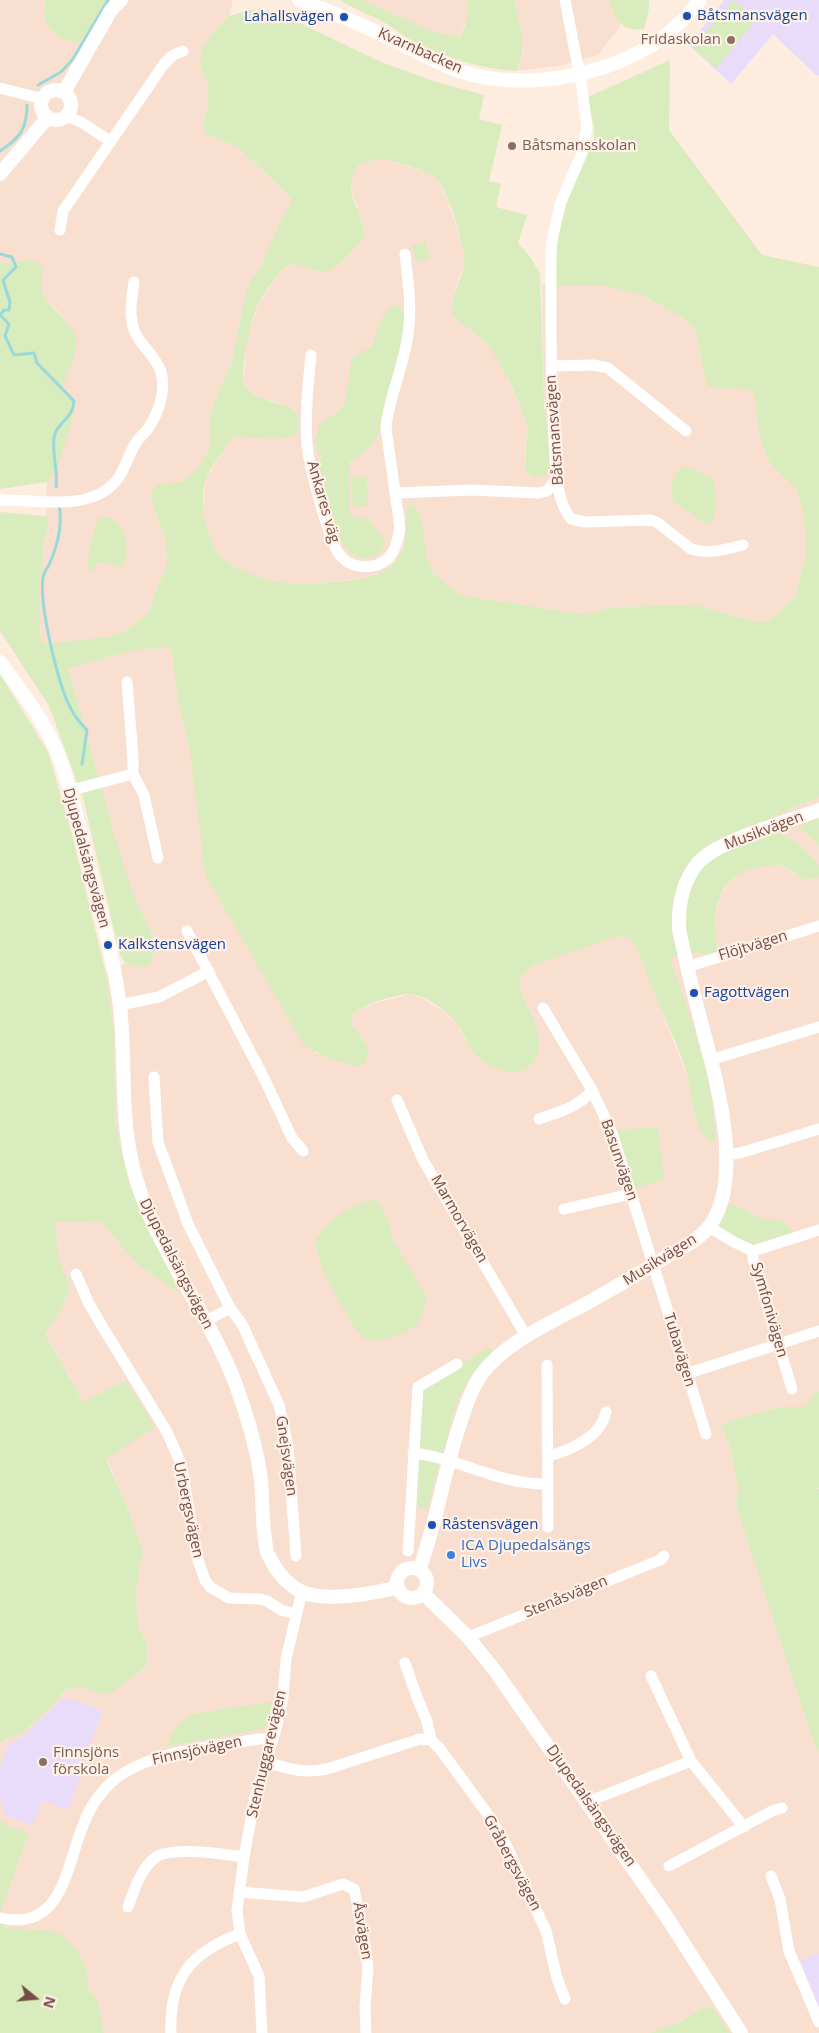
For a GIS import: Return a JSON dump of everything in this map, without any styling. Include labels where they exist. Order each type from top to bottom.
[{"type":"street","points":[[64,92],[111,10],[121,0]]},
{"type":"street","name":"Kvarnbacken","points":[[299,0],[344,18],[460,71],[514,81],[580,74],[608,66],[650,46],[680,24],[700,0]]},
{"type":"street","name":"Båtsmansvägen","points":[[565,0],[580,74],[586,116],[586,137],[561,202],[553,235],[551,366],[556,479],[561,501],[571,519],[604,522],[651,520],[658,523],[691,549],[697,551],[723,550],[743,545]]},
{"type":"street","points":[[60,230],[63,211],[110,141],[164,64],[173,55],[183,51]]},
{"type":"street","points":[[0,88],[43,99]]},
{"type":"street","points":[[51,92],[64,92],[69,97],[70,110],[66,116],[57,120],[48,117],[43,110],[43,99],[51,92]]},
{"type":"street","points":[[66,116],[81,122],[110,141]]},
{"type":"street","points":[[0,174],[48,117]]},
{"type":"street","name":"Ankares väg","points":[[312,356],[307,397],[307,445],[331,538],[345,561],[358,566],[369,567],[386,560],[392,554],[398,543],[400,528],[386,428],[409,334],[410,306],[405,254]]},
{"type":"street","points":[[0,500],[64,501],[94,498],[109,488],[123,472],[136,442],[152,422],[162,390],[161,371],[134,329],[130,312],[134,282]]},
{"type":"street","name":"Båtsmansvägen","points":[[551,366],[593,365],[608,368],[686,431]]},
{"type":"street","points":[[396,493],[470,490],[539,493],[547,491],[556,479]]},
{"type":"street","name":"Djupedalsängsvägen","points":[[0,662],[42,722],[58,755],[108,946],[119,1005],[123,1043],[125,1126],[131,1162],[149,1216],[226,1362],[245,1410],[261,1479],[267,1552],[280,1574],[302,1591],[314,1595],[348,1596],[380,1592],[398,1587]]},
{"type":"street","points":[[127,682],[133,774],[144,795],[158,858]]},
{"type":"street","points":[[68,791],[133,774]]},
{"type":"street","name":"Musikvägen","points":[[419,1570],[428,1544],[448,1461],[463,1413],[481,1375],[494,1361],[526,1336],[653,1265],[700,1236],[709,1227],[717,1211],[725,1181],[724,1130],[719,1097],[679,929],[678,911],[682,893],[698,864],[710,854],[735,840],[819,810]]},
{"type":"street","name":"Flöjtvägen","points":[[687,966],[819,926]]},
{"type":"street","points":[[187,931],[264,1078],[292,1138],[303,1150]]},
{"type":"street","points":[[119,1005],[159,997],[209,971]]},
{"type":"street","name":"Basunvägen","points":[[543,1008],[592,1090],[612,1133],[653,1265]]},
{"type":"street","points":[[710,1060],[819,1027]]},
{"type":"street","name":"Gnejsvägen","points":[[154,1077],[158,1142],[188,1224],[230,1308],[242,1324],[279,1405],[288,1446],[296,1556]]},
{"type":"street","points":[[539,1119],[586,1099],[592,1090]]},
{"type":"street","name":"Marmorvägen","points":[[398,1100],[423,1160],[526,1336]]},
{"type":"street","points":[[725,1155],[740,1153],[819,1129]]},
{"type":"street","points":[[564,1209],[631,1194]]},
{"type":"street","name":"Symfonivägen","points":[[709,1227],[753,1251],[753,1259],[777,1344],[792,1389]]},
{"type":"street","points":[[753,1251],[819,1230]]},
{"type":"street","name":"Tubavägen","points":[[653,1265],[706,1434]]},
{"type":"street","name":"Urbergsvägen","points":[[76,1274],[88,1304],[167,1432],[173,1445],[181,1464],[198,1560],[210,1588],[229,1598],[260,1599],[281,1610],[296,1614]]},
{"type":"street","points":[[206,1322],[230,1308]]},
{"type":"street","points":[[686,1374],[819,1330]]},
{"type":"street","points":[[408,1551],[418,1387],[457,1364]]},
{"type":"street","points":[[547,1365],[548,1527]]},
{"type":"street","points":[[549,1456],[582,1442],[600,1429],[606,1412]]},
{"type":"street","points":[[413,1453],[448,1461],[514,1481],[547,1484]]},
{"type":"street","name":"Stenåsvägen","points":[[468,1637],[660,1560],[664,1556]]},
{"type":"street","points":[[411,1568],[419,1570],[425,1576],[427,1582],[423,1592],[416,1597],[410,1598],[403,1594],[398,1587],[398,1579],[403,1572],[411,1568]]},
{"type":"street","name":"Stenhuggarevägen","points":[[262,2033],[259,1976],[240,1934],[237,1910],[244,1857],[256,1797],[283,1697],[286,1659],[302,1591]]},
{"type":"street","name":"Djupedalsängsvägen","points":[[423,1592],[468,1637],[496,1672],[666,1916],[741,2033]]},
{"type":"street","name":"Gråbergsvägen","points":[[405,1663],[427,1721],[431,1740],[440,1749],[484,1810],[507,1847],[546,1931],[557,1978],[565,1999]]},
{"type":"street","points":[[651,1676],[691,1761],[744,1827]]},
{"type":"street","name":"Finnsjövägen","points":[[0,1918],[28,1919],[46,1909],[57,1897],[63,1887],[80,1832],[91,1807],[104,1789],[125,1772],[137,1765],[159,1758],[259,1739],[273,1739]]},
{"type":"street","points":[[266,1762],[288,1769],[312,1773],[327,1770],[420,1739],[431,1740]]},
{"type":"street","points":[[587,1802],[691,1761]]},
{"type":"street","points":[[670,1866],[772,1811],[782,1808]]},
{"type":"street","points":[[128,1907],[142,1874],[157,1857],[181,1852],[244,1857]]},
{"type":"street","points":[[771,1876],[780,1899],[789,1952],[819,2022]]},
{"type":"street","name":"Åsvägen","points":[[239,1892],[297,1897],[344,1884],[354,1889],[368,1968],[365,2006],[366,2033]]},
{"type":"street","points":[[171,2033],[174,1997],[186,1971],[196,1957],[206,1950],[240,1934]]},
{"type":"shaded area","points":[[0,0],[46,0],[44,7],[104,3],[106,0],[233,0],[229,16],[211,35],[200,67],[208,83],[208,104],[203,123],[205,134],[238,147],[291,198],[291,204],[281,220],[260,268],[250,281],[245,296],[232,361],[209,419],[211,439],[208,450],[201,464],[190,476],[152,504],[166,539],[167,563],[148,613],[124,632],[110,637],[45,645],[41,639],[38,597],[41,563],[49,521],[46,516],[47,482],[57,469],[72,399],[63,387],[65,374],[72,362],[70,327],[56,309],[45,299],[27,260],[0,264]]},
{"type":"shaded area","points":[[363,0],[468,0],[468,15],[460,37],[433,32]]},
{"type":"shaded area","points":[[515,0],[609,0],[621,25],[598,55],[558,66],[515,71],[520,65],[524,51]]},
{"type":"shaded area","name":"Fridaskolan","points":[[724,0],[819,0],[819,75],[816,75],[773,34],[731,84],[689,45]]},
{"type":"shaded area","points":[[370,160],[389,160],[428,173],[438,179],[464,250],[464,263],[454,293],[453,316],[489,345],[499,360],[527,423],[525,471],[533,477],[549,447],[544,398],[542,284],[605,286],[640,294],[682,317],[695,328],[707,386],[713,388],[745,387],[754,392],[770,463],[796,489],[802,506],[805,529],[805,556],[796,596],[772,619],[760,623],[695,605],[617,607],[586,615],[460,595],[434,574],[427,558],[423,540],[405,513],[404,541],[400,555],[384,571],[372,578],[295,585],[264,580],[230,565],[220,557],[205,523],[203,510],[206,479],[232,437],[244,435],[258,438],[286,438],[295,411],[274,401],[263,400],[246,388],[244,381],[247,340],[259,303],[279,273],[288,265],[307,268],[354,248],[363,238],[365,229],[351,190],[352,178],[358,165]]},
{"type":"shaded area","points":[[171,647],[178,700],[190,752],[315,1053],[354,1065],[366,1042],[351,1025],[353,1013],[372,1004],[411,994],[422,998],[444,1012],[457,1024],[466,1041],[531,1066],[537,1055],[539,1038],[535,1022],[522,993],[519,978],[532,966],[615,937],[629,938],[637,947],[688,1078],[695,1118],[703,1057],[670,957],[698,952],[714,934],[715,916],[721,895],[730,881],[745,869],[767,865],[784,866],[803,880],[819,877],[819,1391],[815,1392],[805,1408],[779,1407],[721,1424],[731,1450],[739,1494],[736,1498],[737,1509],[814,1744],[819,1751],[819,1953],[800,1961],[819,2012],[819,2033],[730,2033],[713,2008],[704,2007],[680,2022],[650,2033],[104,2033],[99,2003],[89,1989],[86,1968],[26,1929],[5,1929],[1,1911],[29,1833],[10,1827],[0,1820],[0,1743],[23,1732],[53,1705],[65,1690],[79,1687],[98,1693],[110,1694],[147,1666],[147,1644],[138,1627],[136,1590],[143,1552],[129,1512],[83,1402],[45,1332],[61,1310],[70,1289],[58,1256],[56,1221],[100,1221],[137,1264],[178,1292],[129,1184],[115,1121],[114,1031],[106,974],[125,963],[137,967],[153,959],[156,948],[154,937],[147,926],[124,871],[68,668],[136,650]]},
{"type":"shaded area","points":[[819,797],[819,865],[796,842],[781,834],[768,819]]},
{"type":"shaded area","name":"Finnsjöns förskola","points":[[64,1697],[103,1711],[85,1756],[83,1769],[68,1810],[43,1800],[32,1826],[4,1814],[0,1796],[0,1768],[9,1743],[22,1738]]},
{"type":"shaded area","points":[[819,1953],[819,2012],[800,1960]]},
{"type":"green space","points":[[46,0],[106,0],[85,35],[78,43],[63,39],[51,29],[45,16]]},
{"type":"green space","points":[[340,0],[363,0],[433,32],[460,37],[467,19],[468,0],[515,0],[523,46],[520,64],[515,71],[502,70],[476,65],[438,53],[414,42],[385,23]]},
{"type":"green space","points":[[609,0],[649,0],[644,29],[630,29],[620,23]]},
{"type":"green space","points":[[733,0],[757,19],[716,68],[693,48]]},
{"type":"green space","points":[[250,10],[267,10],[283,15],[381,62],[433,81],[484,95],[479,119],[502,125],[489,181],[501,184],[496,207],[527,215],[518,243],[531,258],[540,274],[544,398],[549,447],[549,472],[543,476],[533,477],[525,471],[527,423],[509,381],[489,345],[453,316],[454,294],[463,267],[464,253],[455,219],[442,186],[435,177],[407,165],[388,160],[365,162],[358,165],[351,187],[352,195],[364,227],[363,239],[338,265],[329,270],[318,271],[292,264],[285,267],[268,288],[255,311],[246,347],[244,382],[252,393],[265,400],[287,407],[299,416],[298,432],[291,436],[275,439],[232,437],[206,479],[203,506],[208,532],[222,558],[242,570],[276,582],[296,584],[360,579],[377,574],[392,564],[402,550],[409,504],[415,506],[421,517],[427,558],[434,574],[460,595],[586,615],[617,607],[695,605],[760,623],[772,619],[796,596],[805,556],[805,529],[802,506],[796,489],[770,463],[761,441],[754,393],[737,388],[713,388],[707,386],[695,328],[682,317],[640,294],[605,286],[555,286],[557,241],[561,213],[581,164],[590,150],[594,139],[594,126],[586,98],[670,60],[669,130],[762,255],[819,267],[819,797],[768,819],[781,834],[796,842],[813,858],[819,865],[819,877],[803,880],[787,867],[778,865],[757,867],[743,871],[732,879],[719,899],[715,924],[718,951],[708,957],[698,952],[670,958],[699,1046],[710,1091],[715,1138],[711,1142],[700,1129],[697,1122],[685,1067],[639,954],[629,938],[615,937],[532,966],[519,978],[524,999],[537,1027],[539,1039],[538,1052],[534,1062],[528,1068],[520,1071],[501,1070],[481,1060],[471,1048],[458,1025],[449,1015],[430,1001],[411,994],[381,1000],[353,1013],[351,1025],[363,1039],[368,1049],[368,1055],[362,1066],[331,1059],[303,1044],[205,874],[190,752],[178,701],[171,647],[136,650],[68,668],[130,885],[154,940],[155,952],[148,966],[137,967],[125,963],[120,955],[83,798],[49,706],[0,631],[0,512],[46,516],[49,521],[41,566],[40,594],[41,639],[45,644],[110,637],[124,632],[148,613],[167,563],[166,539],[152,504],[152,490],[157,485],[181,482],[190,476],[201,464],[208,450],[211,439],[209,419],[232,361],[245,296],[250,281],[260,268],[281,220],[291,204],[291,198],[238,147],[205,134],[203,123],[208,104],[208,83],[200,67],[202,50],[211,35],[229,16]]},
{"type":"green space","points":[[425,242],[430,258],[416,262],[412,246]]},
{"type":"green space","points":[[27,260],[38,263],[43,270],[41,287],[43,295],[67,322],[76,336],[75,355],[63,387],[72,399],[73,419],[57,469],[47,482],[0,489],[0,264]]},
{"type":"green space","points":[[392,305],[398,306],[406,315],[402,347],[383,419],[370,446],[361,455],[349,460],[350,514],[369,520],[385,540],[379,553],[369,558],[363,558],[352,554],[344,546],[338,535],[340,529],[334,526],[317,465],[322,457],[317,451],[315,440],[320,424],[339,411],[345,402],[352,358],[372,346],[382,319]]},
{"type":"green space","points":[[681,467],[689,467],[712,478],[716,489],[716,501],[711,524],[701,521],[674,501],[671,488]]},
{"type":"green space","points":[[366,476],[368,506],[353,507],[351,477]]},
{"type":"green space","points":[[100,518],[111,519],[122,530],[127,546],[124,562],[120,568],[109,563],[96,562],[93,571],[88,570],[87,566],[93,535]]},
{"type":"green space","points":[[0,674],[48,752],[71,831],[106,974],[114,1031],[115,1121],[129,1184],[179,1293],[137,1264],[100,1221],[56,1222],[58,1256],[70,1289],[61,1310],[45,1333],[83,1402],[126,1380],[155,1427],[106,1459],[129,1512],[143,1552],[136,1590],[138,1627],[147,1644],[147,1666],[110,1694],[98,1693],[79,1687],[65,1690],[53,1705],[23,1732],[0,1743]]},
{"type":"green space","points":[[819,818],[819,845],[798,827]]},
{"type":"green space","points":[[658,1127],[664,1179],[634,1189],[618,1130]]},
{"type":"green space","points":[[376,1199],[387,1217],[392,1238],[427,1298],[416,1325],[406,1332],[386,1339],[376,1340],[363,1337],[354,1326],[322,1268],[315,1242],[326,1226],[341,1214],[358,1205]]},
{"type":"green space","points":[[730,1205],[740,1207],[761,1219],[773,1219],[783,1222],[793,1232],[751,1246],[720,1227],[717,1223],[723,1209]]},
{"type":"green space","points":[[488,1348],[495,1352],[475,1371],[463,1389],[454,1411],[443,1454],[417,1447],[421,1389]]},
{"type":"green space","points":[[819,1391],[819,1488],[817,1489],[819,1489],[819,1751],[814,1744],[737,1509],[736,1498],[739,1494],[731,1450],[721,1424],[779,1407],[805,1407],[815,1392]]},
{"type":"green space","points":[[416,1457],[439,1464],[427,1512],[413,1502]]},
{"type":"green space","points":[[272,1702],[269,1721],[262,1729],[168,1746],[170,1736],[180,1722],[192,1714]]},
{"type":"green space","points":[[0,1820],[10,1827],[29,1833],[1,1911],[5,1928],[48,1930],[60,1934],[75,1948],[86,1968],[89,1989],[99,2003],[104,2033],[0,2033]]},
{"type":"green space","points":[[704,2007],[713,2008],[730,2033],[650,2033],[680,2022]]},
{"type":"waterway","points":[[38,85],[61,72],[73,59],[108,0]]},
{"type":"waterway","points":[[0,151],[13,142],[24,127],[27,105]]},
{"type":"waterway","points":[[0,254],[12,257],[16,267],[3,280],[10,302],[9,310],[4,310],[0,315],[9,324],[5,336],[14,355],[34,353],[37,363],[74,401],[71,413],[55,433],[56,487]]},
{"type":"waterway","points":[[59,505],[60,520],[57,543],[43,576],[44,606],[55,664],[66,698],[74,715],[87,730],[82,764]]},
{"type":"place","name":"Båtsmansvägen","points":[[687,16]]},
{"type":"place","name":"Lahallsvägen","points":[[344,17]]},
{"type":"place","name":"Fridaskolan","points":[[731,40]]},
{"type":"place","name":"Båtsmansskolan","points":[[512,146]]},
{"type":"place","name":"Kalkstensvägen","points":[[108,945]]},
{"type":"place","name":"Fagottvägen","points":[[694,993]]},
{"type":"place","name":"Råstensvägen","points":[[432,1525]]},
{"type":"place","name":"ICA Djupedalsängs Livs","points":[[451,1555]]},
{"type":"place","name":"Finnsjöns förskola","points":[[43,1762]]}]
